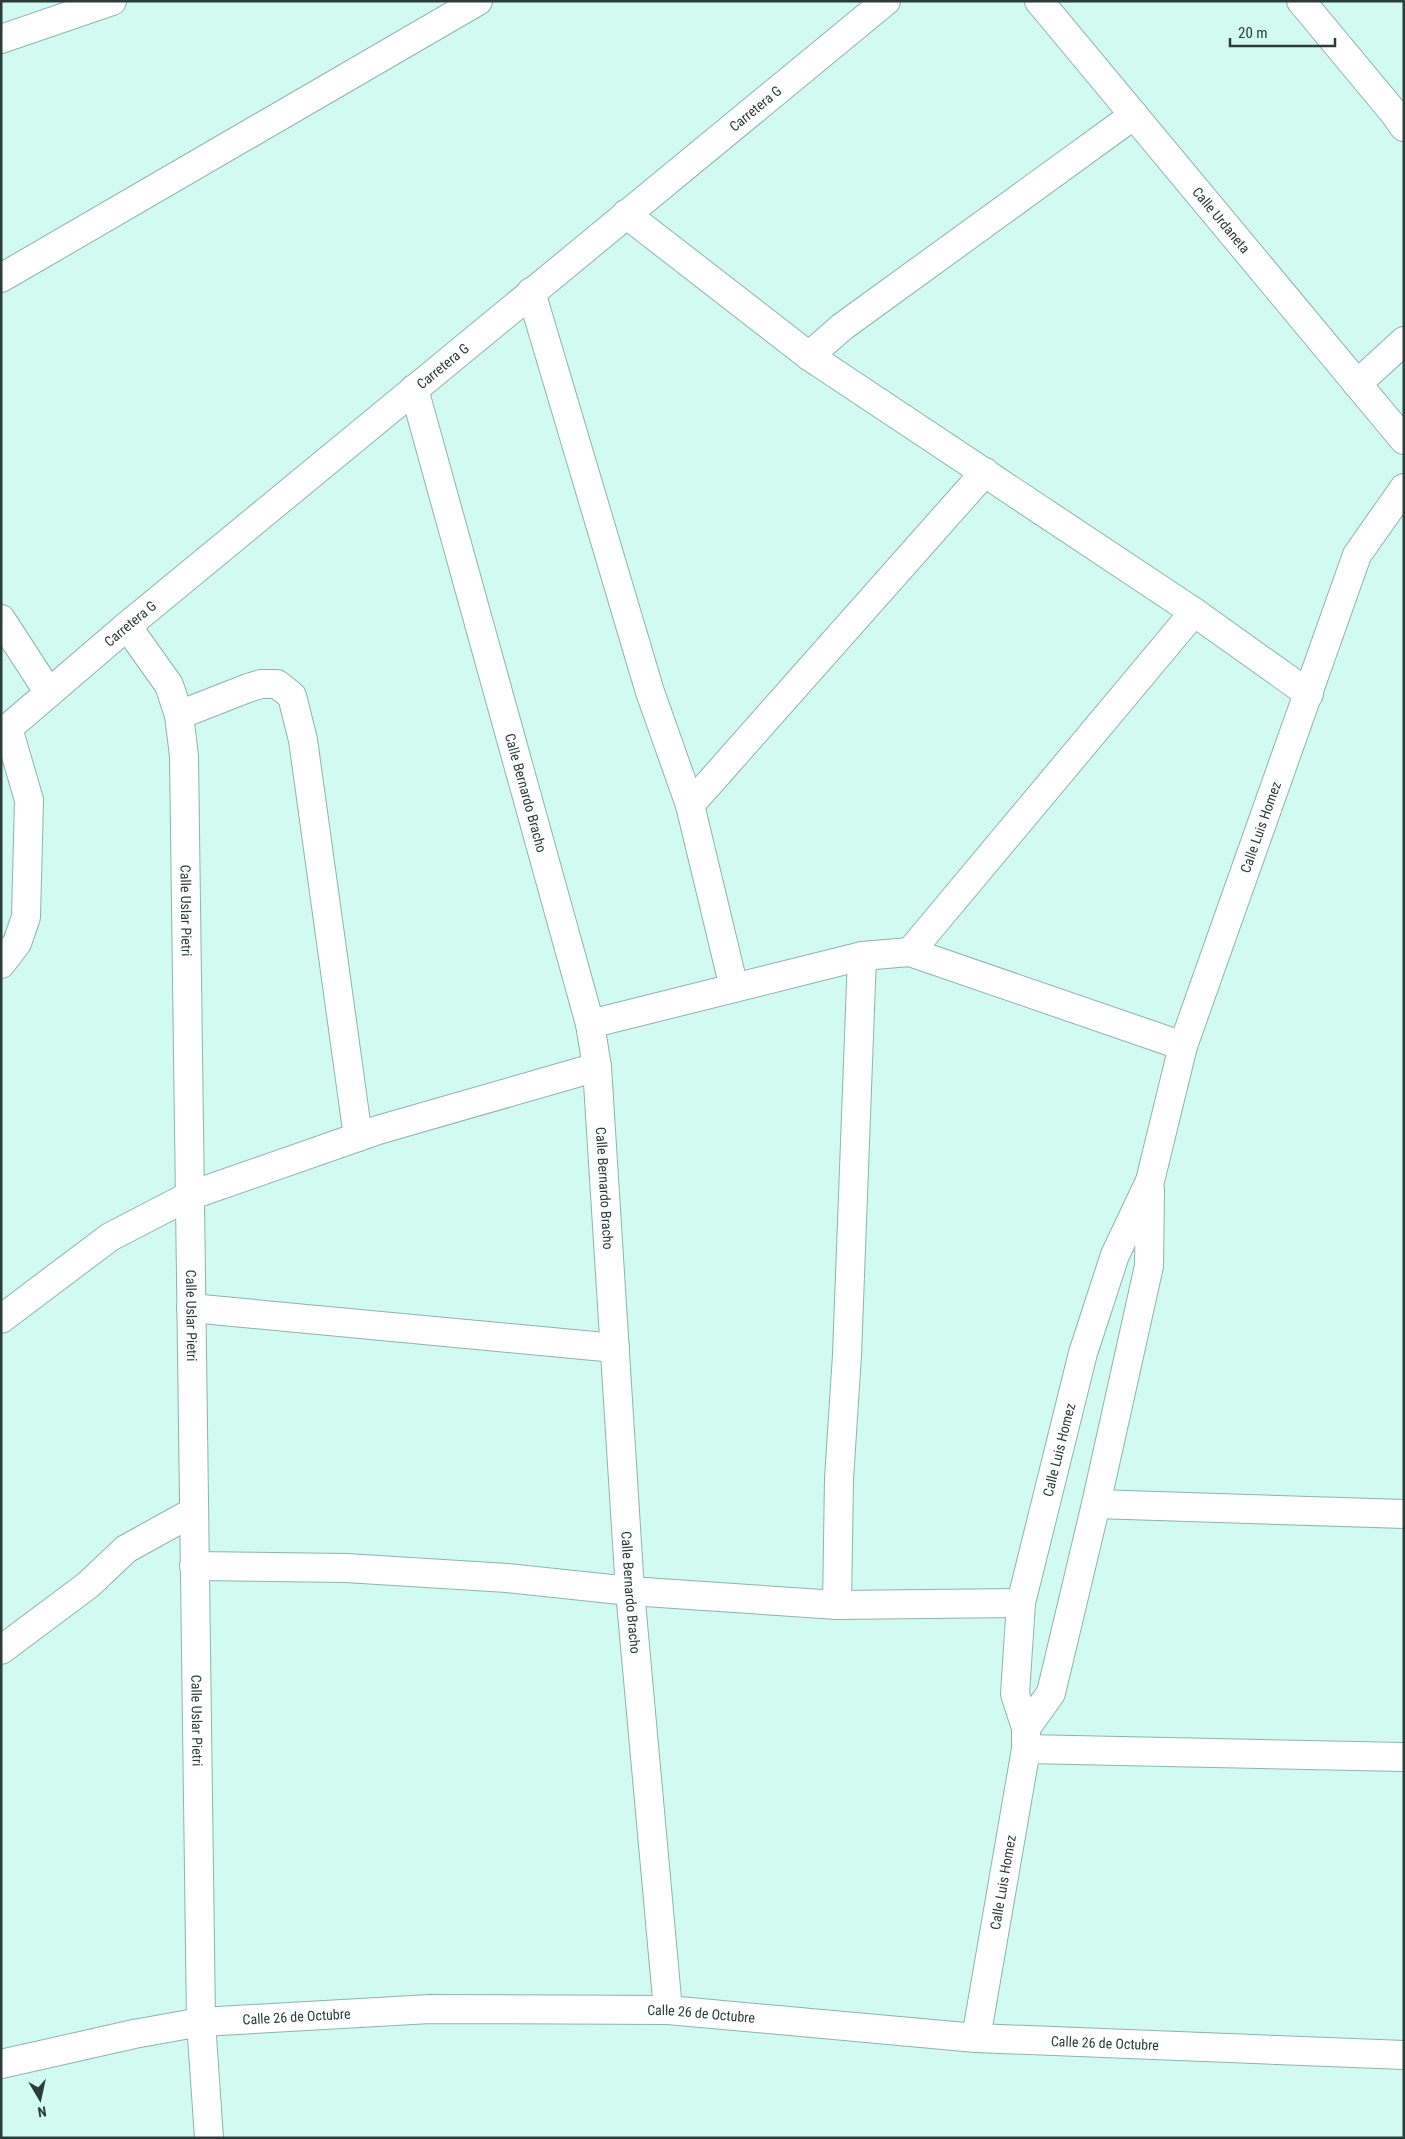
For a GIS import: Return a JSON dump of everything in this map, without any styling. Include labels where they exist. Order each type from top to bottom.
[{"type":"street","points":[[1,39],[112,1]]},
{"type":"street","points":[[1,278],[478,1]]},
{"type":"street","name":"Carretera G","points":[[5,731],[127,626],[414,388],[886,1]]},
{"type":"street","name":"Calle Urdaneta","points":[[1039,1],[1404,440]]},
{"type":"street","points":[[1301,1],[1404,127]]},
{"type":"street","points":[[809,356],[842,327],[1134,115]]},
{"type":"street","points":[[626,214],[809,356],[1194,612],[1309,694]]},
{"type":"street","points":[[531,292],[650,692],[690,805],[734,988]]},
{"type":"street","points":[[1357,384],[1404,341]]},
{"type":"street","name":"Calle Bernardo Bracho","points":[[414,388],[590,1024],[596,1067],[630,1591],[668,2010]]},
{"type":"street","points":[[690,805],[985,472]]},
{"type":"street","name":"Calle Luis Homez","points":[[1026,1738],[1015,1694],[1021,1603],[1082,1353],[1115,1255],[1150,1181],[1183,1046],[1357,555],[1404,488]]},
{"type":"street","points":[[910,952],[1194,612]]},
{"type":"street","points":[[1,619],[49,693]]},
{"type":"street","name":"Calle Uslar Pietri","points":[[127,626],[170,685],[179,715],[184,756],[201,2022],[209,2138]]},
{"type":"street","points":[[179,715],[261,684],[276,684],[292,696],[303,740],[358,1137]]},
{"type":"street","points":[[1,964],[17,943],[26,917],[29,800],[5,731]]},
{"type":"street","points":[[590,1024],[862,956],[910,952],[1183,1046]]},
{"type":"street","points":[[837,1605],[839,1479],[846,1355],[862,956]]},
{"type":"street","points":[[1,1319],[110,1238],[189,1196],[358,1137],[596,1067]]},
{"type":"street","name":"Calle Luis Homez","points":[[976,2038],[1026,1738],[1051,1693],[1096,1504],[1149,1266],[1150,1181]]},
{"type":"street","points":[[191,1308],[615,1348]]},
{"type":"street","points":[[1096,1504],[1404,1514]]},
{"type":"street","points":[[1,1650],[88,1585],[126,1549],[193,1512]]},
{"type":"street","points":[[194,1566],[346,1568],[507,1578],[630,1591],[837,1605],[1021,1603]]},
{"type":"street","points":[[1026,1738],[1404,1757]]},
{"type":"street","name":"Calle 26 de Octubre","points":[[1,2064],[134,2034],[201,2022],[430,2009],[668,2010],[976,2038],[1404,2055]]}]
